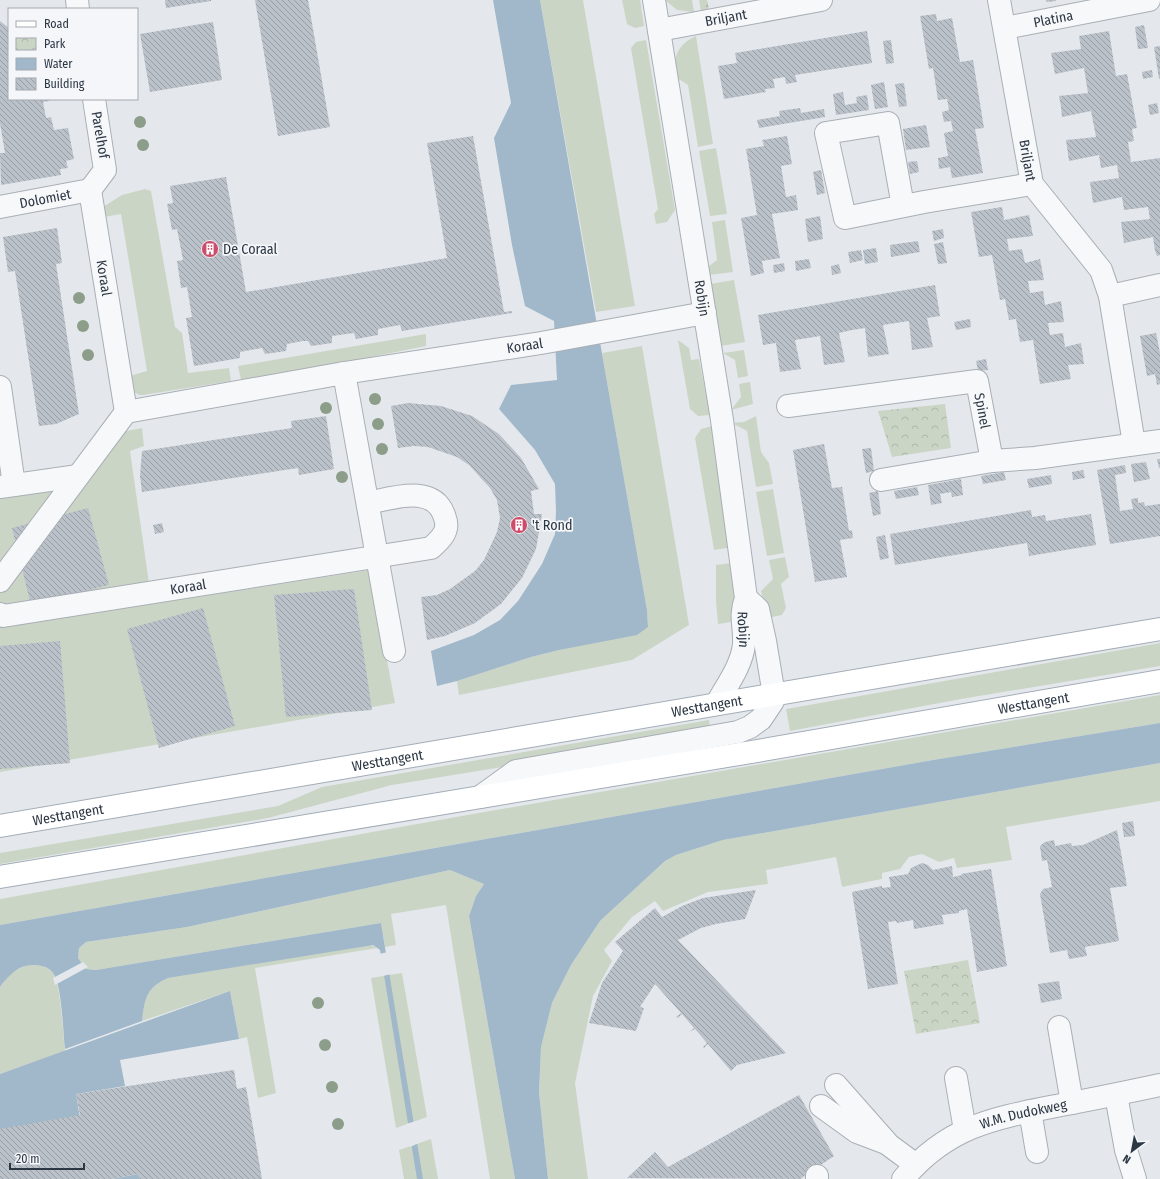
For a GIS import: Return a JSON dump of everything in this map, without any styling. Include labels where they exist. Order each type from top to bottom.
[{"type":"main road","name":"Westtangent","points":[[0,826],[334,770],[716,703],[774,695],[1160,629]]},
{"type":"main road","name":"Westtangent","points":[[0,877],[1160,681]]},
{"type":"street","name":"Robijn","points":[[654,0],[722,420],[746,598],[741,611],[744,643],[742,654],[733,676],[716,703]]},
{"type":"street","name":"Briljant","points":[[659,30],[818,0]]},
{"type":"street","name":"Briljant","points":[[999,0],[1032,184],[1101,270],[1110,296],[1134,444]]},
{"type":"street","name":"Platina","points":[[1005,28],[1149,0]]},
{"type":"street","name":"Parelhof","points":[[90,190],[106,170],[94,100]]},
{"type":"street","points":[[903,206],[888,122],[826,133],[845,218],[903,206],[1032,184]]},
{"type":"street","name":"Koraal","points":[[90,190],[126,412],[344,373],[607,332],[705,313]]},
{"type":"street","name":"Dolomiet","points":[[0,208],[90,190]]},
{"type":"street","points":[[1110,296],[1160,285]]},
{"type":"street","points":[[344,373],[394,651]]},
{"type":"street","name":"Spinel","points":[[788,406],[977,381],[992,461]]},
{"type":"street","points":[[0,387],[7,486],[78,476]]},
{"type":"street","points":[[0,581],[126,412]]},
{"type":"street","points":[[881,480],[992,461],[1035,458],[1160,441]]},
{"type":"street","name":"Koraal","points":[[0,614],[3,616],[378,558],[431,548],[442,539],[446,530],[446,521],[443,510],[430,498],[415,495],[368,503]]},
{"type":"street","name":"Robijn","points":[[746,598],[758,609],[766,641],[774,695]]},
{"type":"street","name":"Westtangent","points":[[480,797],[516,771],[738,732],[750,727],[761,719],[773,702],[774,695]]},
{"type":"street","points":[[1059,1027],[1072,1103]]},
{"type":"street","points":[[956,1078],[965,1130]]},
{"type":"street","points":[[836,1085],[889,1144],[909,1172]]},
{"type":"street","name":"W.M. Dudokweg","points":[[909,1172],[941,1144],[965,1130],[993,1119],[1160,1086]]},
{"type":"street","points":[[1116,1095],[1126,1150],[1134,1179]]},
{"type":"street","points":[[821,1106],[857,1132],[889,1144]]},
{"type":"street","points":[[1030,1111],[1037,1152]]},
{"type":"green space","points":[[540,0],[583,0],[635,306],[596,312]]},
{"type":"green space","points":[[622,0],[640,0],[644,26],[635,28],[627,24]]},
{"type":"green space","points":[[665,0],[692,0],[694,12],[677,10]]},
{"type":"green space","points":[[699,0],[707,0],[709,10],[701,12]]},
{"type":"green space","points":[[696,36],[713,144],[698,147],[688,85],[676,77],[675,70],[676,57],[681,47]]},
{"type":"green space","points":[[646,40],[675,210],[667,222],[656,224],[654,214],[658,209],[631,48],[636,42]]},
{"type":"green space","points":[[716,148],[727,214],[710,216],[699,151]]},
{"type":"green space","points":[[145,189],[151,191],[175,327],[182,333],[188,373],[229,368],[231,381],[143,395],[139,395],[131,390],[129,376],[147,371],[121,214],[104,217],[103,207],[122,195]]},
{"type":"green space","points":[[725,220],[733,272],[709,275],[708,267],[717,260],[712,222]]},
{"type":"green space","points":[[734,280],[745,342],[721,346],[710,284]]},
{"type":"green space","points":[[426,334],[426,346],[305,370],[241,380],[238,366]]},
{"type":"green space","points":[[678,340],[689,348],[691,360],[699,359],[710,415],[698,416],[690,409]]},
{"type":"green space","points":[[642,346],[689,625],[632,660],[459,695],[457,681],[531,657],[648,627],[647,610],[602,353]]},
{"type":"green space","points":[[744,350],[748,376],[738,378],[735,360],[723,353]]},
{"type":"green space","points":[[750,382],[753,404],[731,410],[741,397],[739,384]]},
{"type":"green space","points":[[945,404],[951,448],[892,457],[878,411]]},
{"type":"green space","points":[[756,416],[761,452],[769,463],[773,484],[756,487],[747,431],[732,423],[744,422]]},
{"type":"green space","points":[[712,426],[733,547],[714,550],[695,438],[701,429]]},
{"type":"green space","points":[[142,428],[144,446],[130,451],[152,604],[370,570],[395,703],[0,772],[0,497],[86,484],[121,432]]},
{"type":"green space","points":[[773,489],[784,553],[767,556],[756,492]]},
{"type":"green space","points":[[785,557],[789,577],[781,584],[786,608],[782,615],[767,618],[761,591],[773,579],[769,560]]},
{"type":"green space","points":[[732,563],[737,621],[718,624],[716,601],[716,565]]},
{"type":"green space","points":[[1160,643],[1160,666],[961,699],[790,731],[786,709]]},
{"type":"green space","points":[[1160,695],[1160,723],[933,760],[0,925],[0,899],[473,814]]},
{"type":"green space","points":[[709,720],[711,733],[392,785],[268,818],[0,864],[0,853],[278,806],[322,787]]},
{"type":"green space","points":[[1160,763],[1160,801],[1006,827],[1012,860],[957,868],[954,858],[939,862],[922,854],[909,857],[900,869],[882,873],[882,879],[842,887],[836,857],[766,870],[768,884],[708,892],[663,911],[655,901],[632,917],[604,950],[612,961],[593,996],[575,1083],[588,1179],[548,1179],[539,1092],[541,1047],[552,1003],[571,965],[600,921],[665,861],[676,855],[723,840]]},
{"type":"green space","points":[[450,870],[484,884],[476,896],[469,916],[515,1179],[490,1179],[446,905],[391,914],[396,945],[385,947],[381,923],[96,970],[86,969],[78,958],[79,948],[86,942],[187,927]]},
{"type":"green space","points":[[369,944],[377,948],[255,968],[276,1093],[258,1098],[247,1037],[239,1039],[230,991],[142,1021],[144,1006],[151,990],[168,978]]},
{"type":"green space","points":[[968,960],[980,1023],[916,1034],[904,971]]},
{"type":"green space","points":[[29,964],[47,968],[55,977],[60,997],[65,1051],[0,1074],[0,987],[9,974]]},
{"type":"green space","points":[[402,973],[427,1117],[396,1128],[371,978]]},
{"type":"green space","points":[[431,1139],[438,1179],[404,1179],[399,1150]]},
{"type":"water","points":[[493,0],[540,0],[647,610],[648,627],[637,635],[531,657],[437,686],[431,651],[474,635],[500,620],[518,601],[542,564],[555,534],[555,484],[535,450],[499,409],[511,385],[557,380],[554,321],[525,306],[512,245],[494,138],[511,103]]},
{"type":"water","points":[[1160,723],[1160,763],[723,840],[676,855],[665,861],[600,921],[571,965],[552,1003],[541,1047],[539,1092],[548,1179],[515,1179],[469,916],[476,896],[484,884],[450,870],[187,927],[86,942],[79,948],[78,958],[86,969],[96,970],[381,923],[423,1179],[417,1179],[380,950],[373,945],[168,978],[151,990],[144,1006],[142,1021],[65,1049],[62,1009],[56,979],[51,971],[39,965],[23,966],[10,975],[0,987],[0,925],[933,760]]},
{"type":"water","points":[[230,991],[239,1039],[120,1060],[125,1086],[76,1094],[90,1179],[0,1179],[0,1074]]},
{"type":"water","points":[[138,1174],[140,1179],[111,1179]]},
{"type":"pier","points":[[388,952],[391,974],[383,976],[379,954]]},
{"type":"pier","points":[[83,962],[88,967],[55,985],[53,978]]},
{"type":"pier","points":[[416,1121],[419,1143],[410,1147],[406,1124]]},
{"type":"building","points":[[165,0],[211,0],[211,1],[166,8]]},
{"type":"building","points":[[255,0],[308,0],[330,127],[278,136]]},
{"type":"building","points":[[1046,0],[1056,0],[1056,1],[1046,2]]},
{"type":"building","points":[[936,14],[937,21],[952,18],[960,62],[973,60],[984,128],[975,129],[983,173],[952,178],[950,167],[939,169],[938,158],[948,156],[944,133],[953,131],[951,121],[944,122],[942,112],[949,110],[947,99],[938,100],[933,68],[929,69],[920,16]]},
{"type":"building","points":[[0,21],[8,27],[8,100],[48,100],[43,102],[46,118],[51,117],[54,130],[68,128],[74,159],[66,161],[68,168],[60,169],[61,175],[1,185],[0,153],[5,153],[0,123]]},
{"type":"building","points":[[213,22],[222,80],[150,92],[140,34]]},
{"type":"building","points":[[1144,25],[1148,48],[1138,49],[1135,27]]},
{"type":"building","points":[[867,31],[872,63],[795,75],[797,82],[786,84],[785,77],[773,79],[775,88],[765,89],[766,92],[724,99],[718,66],[737,63],[735,53]]},
{"type":"building","points":[[1109,31],[1116,76],[1127,74],[1137,128],[1132,129],[1134,141],[1128,142],[1131,162],[1160,158],[1160,255],[1157,256],[1153,237],[1124,243],[1121,222],[1150,219],[1148,207],[1124,210],[1122,197],[1093,203],[1090,182],[1119,178],[1117,165],[1101,168],[1099,155],[1069,161],[1066,140],[1096,137],[1091,111],[1062,117],[1059,96],[1088,93],[1084,68],[1055,74],[1051,53],[1081,49],[1079,36]]},
{"type":"building","points":[[891,40],[894,63],[886,64],[883,41]]},
{"type":"building","points":[[1160,46],[1160,79],[1159,79],[1154,47]]},
{"type":"building","points":[[1152,70],[1153,77],[1143,79],[1142,72]]},
{"type":"building","points":[[884,82],[888,107],[875,109],[871,85]]},
{"type":"building","points":[[904,83],[907,106],[899,107],[895,84]]},
{"type":"building","points":[[843,92],[845,105],[857,103],[856,97],[867,95],[869,110],[836,115],[833,94]]},
{"type":"building","points":[[1157,103],[1159,113],[1150,115],[1148,105]]},
{"type":"building","points":[[800,108],[801,113],[824,109],[825,117],[759,128],[757,120],[780,116],[779,111]]},
{"type":"building","points":[[926,125],[930,147],[906,150],[903,129]]},
{"type":"building","name":"De Coraal","points":[[473,136],[504,312],[512,311],[512,313],[402,331],[400,325],[378,329],[378,335],[356,339],[354,333],[332,336],[332,343],[311,346],[308,341],[303,341],[287,344],[286,351],[265,354],[262,348],[240,352],[240,358],[194,366],[186,318],[192,317],[187,287],[181,288],[177,261],[183,260],[177,229],[172,230],[167,204],[173,203],[170,186],[226,177],[246,292],[447,258],[427,143]]},
{"type":"building","points":[[787,136],[792,164],[781,166],[786,197],[796,195],[798,210],[772,214],[780,258],[762,261],[764,273],[751,276],[741,218],[757,215],[746,149],[764,146],[762,140]]},
{"type":"building","points":[[917,161],[919,172],[910,174],[908,162]]},
{"type":"building","points":[[821,170],[825,193],[817,195],[813,172]]},
{"type":"building","points":[[1002,207],[1004,220],[1029,215],[1033,236],[1007,239],[1009,251],[1022,249],[1025,263],[1040,259],[1044,280],[1028,281],[1030,293],[1043,291],[1045,305],[1061,301],[1064,322],[1048,323],[1050,335],[1063,333],[1065,347],[1081,343],[1084,364],[1068,365],[1071,379],[1040,384],[1033,340],[1020,342],[1016,319],[1009,320],[1005,299],[1000,300],[992,255],[979,257],[971,212]]},
{"type":"building","points":[[820,216],[823,239],[808,242],[805,219]]},
{"type":"building","points":[[57,228],[62,263],[56,264],[79,414],[56,424],[39,426],[15,271],[8,272],[3,237]]},
{"type":"building","points":[[943,229],[944,238],[934,241],[932,231]]},
{"type":"building","points":[[918,241],[920,252],[891,257],[890,245]]},
{"type":"building","points":[[943,242],[947,263],[938,264],[934,244]]},
{"type":"building","points":[[876,248],[878,262],[865,264],[863,250]]},
{"type":"building","points":[[861,250],[863,260],[850,263],[848,252]]},
{"type":"building","points":[[809,259],[811,268],[796,271],[795,261]]},
{"type":"building","points":[[784,263],[785,271],[774,273],[773,265]]},
{"type":"building","points":[[839,264],[841,273],[832,275],[831,266]]},
{"type":"building","points":[[935,285],[940,316],[927,318],[933,347],[912,350],[909,321],[883,325],[889,354],[868,357],[865,328],[852,330],[839,333],[845,362],[824,365],[820,336],[795,340],[801,369],[780,372],[776,343],[763,345],[758,315]]},
{"type":"building","points":[[970,319],[971,327],[956,330],[954,322]]},
{"type":"building","points":[[1156,333],[1160,353],[1160,384],[1157,385],[1155,374],[1147,376],[1140,336]]},
{"type":"building","points":[[986,359],[988,370],[978,371],[976,361]]},
{"type":"building","name":"'t Rond","points":[[408,403],[441,406],[472,416],[499,434],[521,458],[539,489],[531,491],[534,514],[542,514],[536,549],[522,578],[501,604],[475,623],[445,636],[427,640],[421,597],[437,595],[450,589],[475,571],[484,560],[497,532],[500,518],[497,500],[490,488],[469,465],[457,457],[428,447],[414,446],[398,448],[391,406]]},
{"type":"building","points":[[326,416],[334,469],[299,475],[298,468],[142,492],[140,476],[142,451],[292,428],[291,421]]},
{"type":"building","points":[[824,444],[832,488],[842,487],[849,531],[852,530],[853,538],[840,540],[847,577],[815,582],[793,450]]},
{"type":"building","points":[[871,448],[874,471],[866,473],[862,449]]},
{"type":"building","points":[[1157,459],[1160,459],[1160,468],[1159,468]]},
{"type":"building","points":[[1146,462],[1150,479],[1134,482],[1131,464]]},
{"type":"building","points":[[1125,465],[1126,473],[1115,475],[1120,511],[1133,509],[1131,499],[1138,498],[1138,503],[1144,502],[1145,506],[1160,504],[1160,536],[1110,544],[1097,470]]},
{"type":"building","points":[[1083,470],[1085,478],[1073,480],[1072,472]]},
{"type":"building","points":[[1004,472],[1006,480],[983,484],[981,476]]},
{"type":"building","points":[[1051,475],[1052,484],[1029,488],[1027,479]]},
{"type":"building","points":[[961,479],[963,495],[952,497],[951,492],[940,494],[942,503],[931,505],[928,485]]},
{"type":"building","points":[[917,487],[919,495],[896,499],[894,491]]},
{"type":"building","points":[[878,491],[881,514],[873,516],[869,493]]},
{"type":"building","points":[[88,508],[109,585],[31,605],[12,528]]},
{"type":"building","points":[[1031,510],[1032,517],[1045,515],[1046,521],[1091,514],[1096,545],[1029,556],[1027,543],[895,565],[890,534]]},
{"type":"building","points":[[162,523],[164,532],[155,534],[153,525]]},
{"type":"building","points":[[885,535],[889,558],[880,560],[876,537]]},
{"type":"building","points":[[354,589],[372,710],[286,717],[274,595]]},
{"type":"building","points":[[203,608],[235,726],[159,748],[127,629]]},
{"type":"building","points":[[60,641],[70,763],[0,769],[0,646]]},
{"type":"building","points":[[1133,821],[1135,836],[1124,837],[1122,823]]},
{"type":"building","points":[[1117,830],[1127,886],[1110,888],[1119,941],[1085,947],[1087,956],[1069,959],[1067,950],[1050,953],[1040,894],[1043,889],[1052,887],[1047,860],[1042,861],[1040,846],[1045,842],[1054,840],[1055,846],[1071,843],[1072,846],[1083,845]]},
{"type":"building","points":[[922,863],[928,865],[933,870],[952,866],[953,877],[962,875],[961,874],[991,869],[1007,966],[977,972],[967,909],[959,911],[959,913],[942,915],[944,924],[914,929],[913,920],[897,923],[896,921],[888,922],[898,984],[868,989],[852,892],[882,886],[882,888],[891,887],[889,877],[908,874],[911,868]]},
{"type":"building","points":[[756,890],[745,919],[701,928],[678,940],[786,1053],[737,1065],[731,1071],[708,1044],[704,1048],[703,1047],[707,1043],[695,1029],[689,1032],[694,1028],[682,1014],[678,1018],[676,1017],[681,1013],[655,984],[640,1007],[644,1008],[636,1031],[589,1023],[602,983],[623,951],[615,942],[655,908],[662,917],[682,906],[703,898]]},
{"type":"building","points":[[1059,981],[1062,999],[1041,1003],[1038,984]]},
{"type":"building","points":[[234,1070],[237,1089],[246,1087],[262,1179],[140,1179],[138,1174],[111,1179],[0,1179],[0,1129],[80,1115],[76,1094]]},
{"type":"building","points":[[799,1095],[834,1156],[800,1179],[627,1178],[655,1152],[668,1167]]},
{"type":"place","name":"De Coraal","points":[[210,249]]},
{"type":"place","name":"'t Rond","points":[[519,525]]}]
